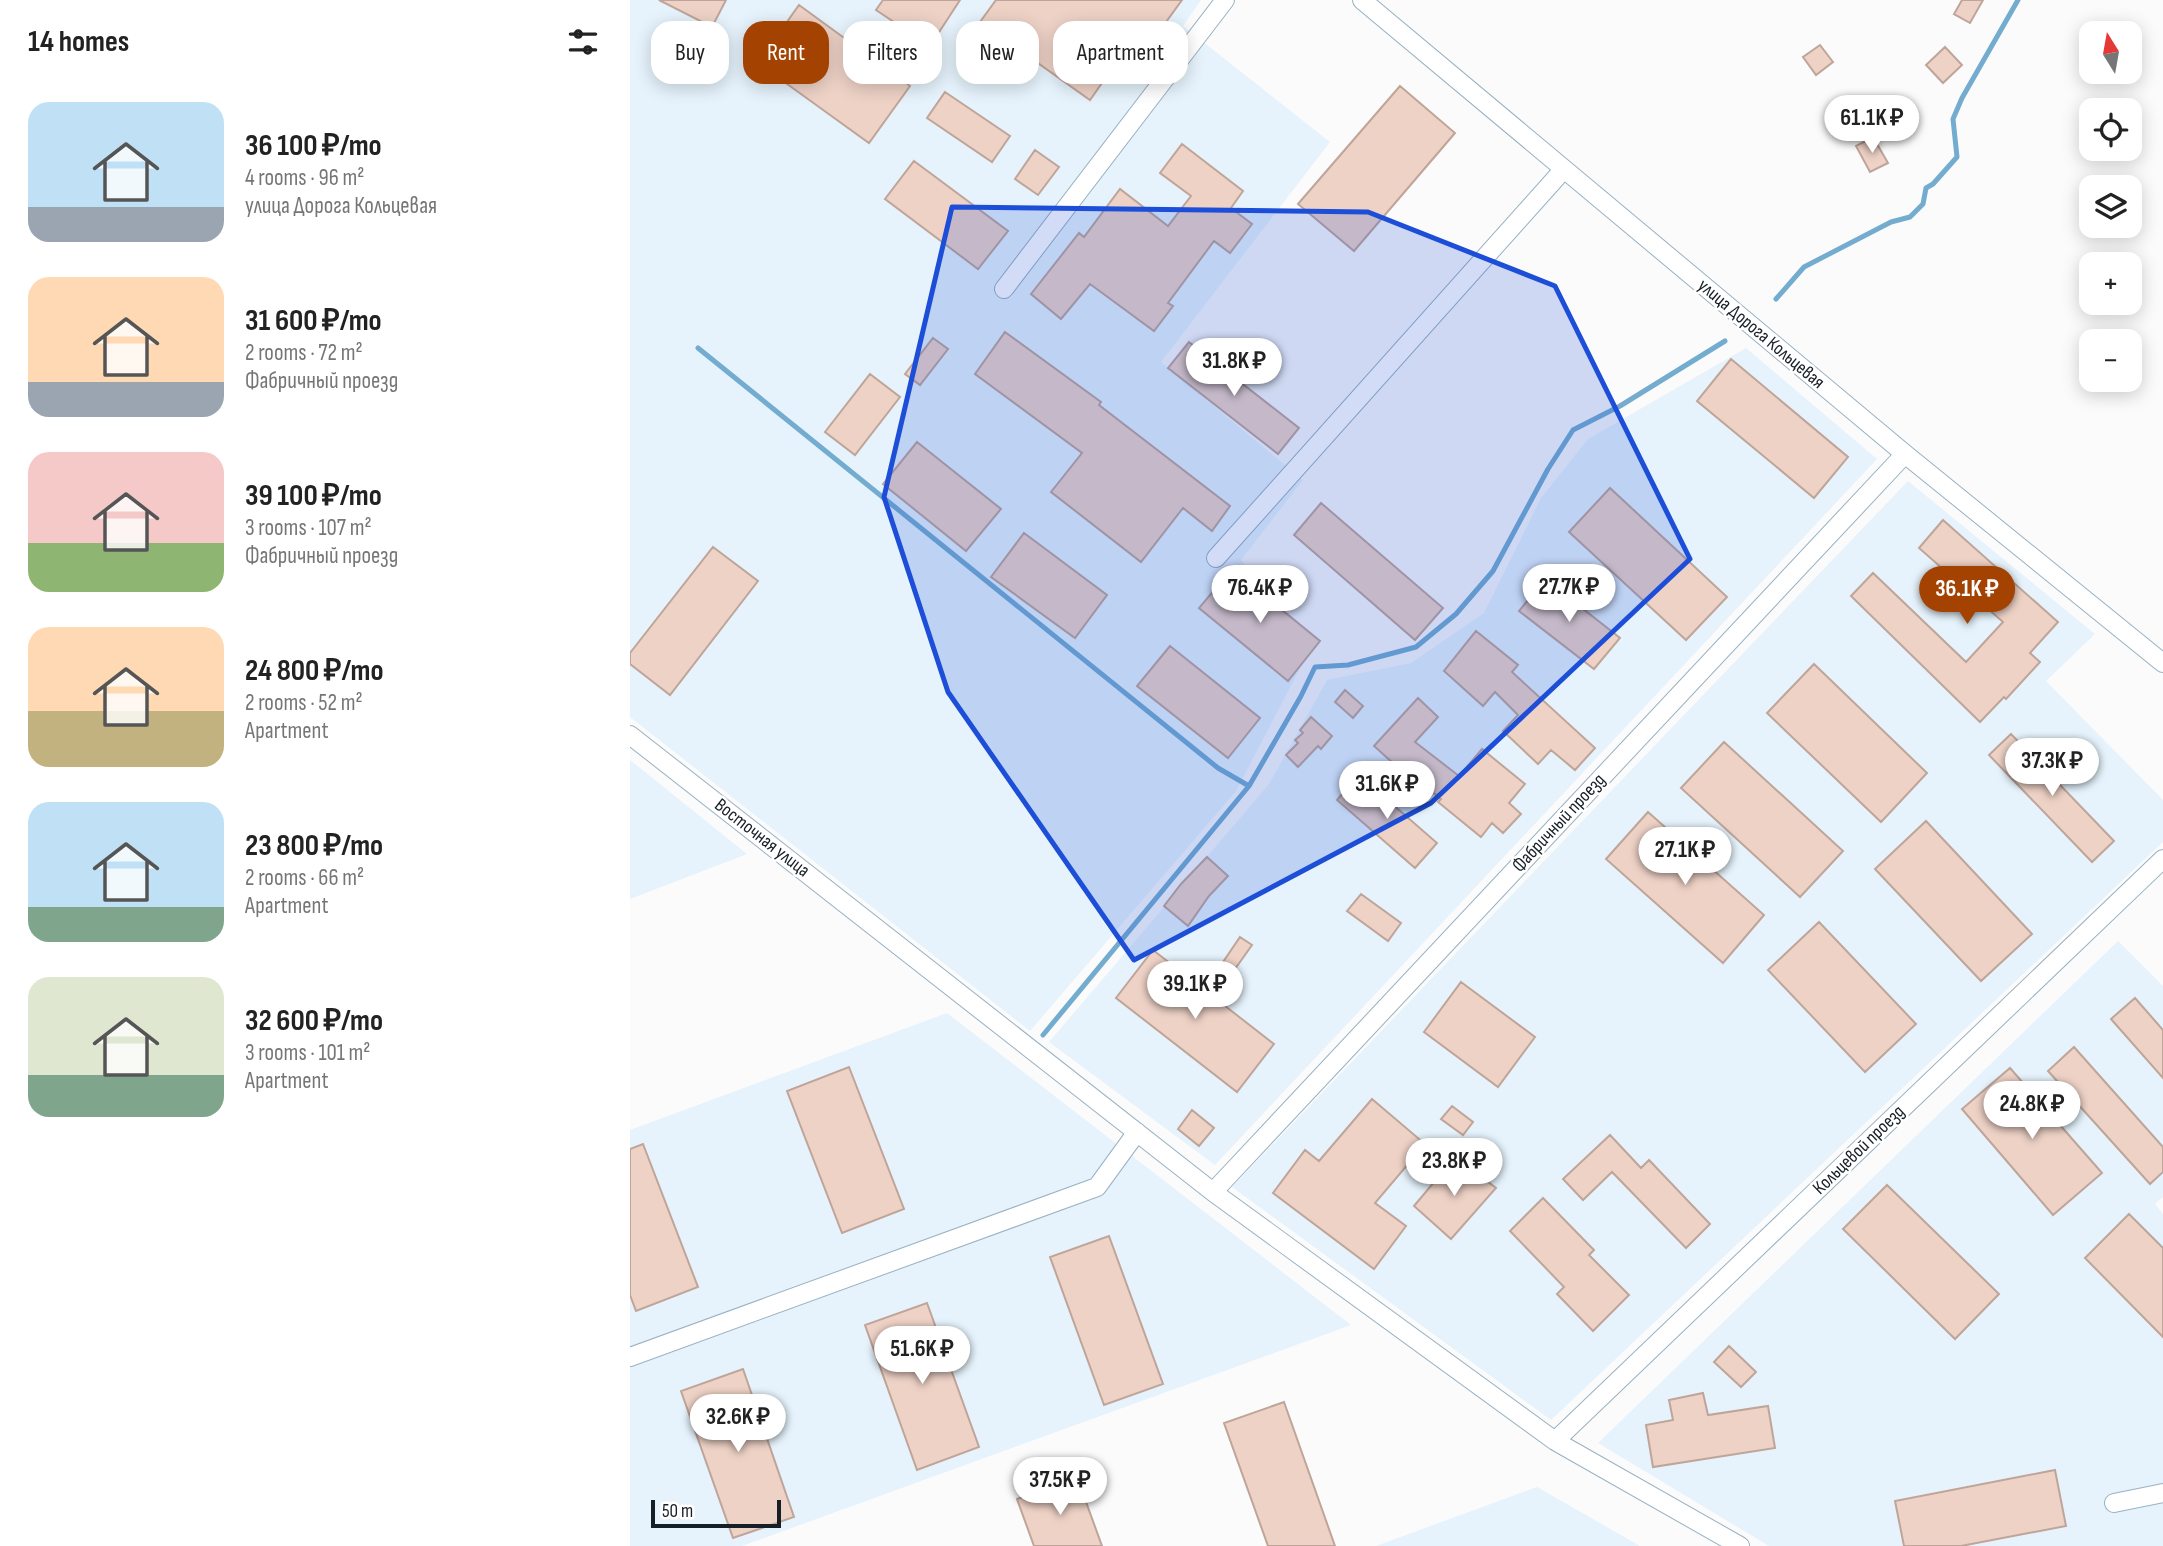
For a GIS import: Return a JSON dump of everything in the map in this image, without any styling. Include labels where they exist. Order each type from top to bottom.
[{"type":"street","points":[[1004,289],[1225,0]]},
{"type":"street","name":"улица Дорога Кольцевая","points":[[1362,0],[1905,454],[2163,663]]},
{"type":"street","points":[[1216,558],[1564,169]]},
{"type":"street","name":"Фабричный проезд","points":[[1213,1192],[1905,454]]},
{"type":"street","name":"Восточная улица","points":[[630,735],[1213,1192],[1555,1441],[1740,1546]]},
{"type":"street","name":"Кольцевой проезд","points":[[1555,1441],[2163,859]]},
{"type":"street","points":[[630,1357],[1097,1187],[1137,1132]]},
{"type":"street","points":[[2114,1503],[2163,1493]]},
{"type":"highlighted area","points":[[952,207],[1368,212],[1555,286],[1690,559],[1431,803],[1134,960],[948,692],[884,497]]},
{"type":"shaded area","points":[[630,0],[1201,0],[1186,21],[1053,21],[1053,84],[1188,84],[1188,30],[1330,142],[1161,362],[1303,480],[1241,560],[1310,649],[1236,791],[1030,1031],[630,717]]},
{"type":"shaded area","points":[[1746,348],[1877,459],[1215,1165],[1049,1042],[1269,784],[1327,680],[1411,663],[1484,613],[1541,498],[1588,439]]},
{"type":"shaded area","points":[[1908,481],[2095,634],[2046,681],[2163,800],[2163,842],[1551,1420],[1232,1187]]},
{"type":"shaded area","points":[[630,760],[747,854],[630,899]]},
{"type":"shaded area","points":[[2118,941],[2163,986],[2163,1197],[2155,1204],[2163,1214],[2163,1546],[1769,1546],[1598,1443]]},
{"type":"shaded area","points":[[947,1013],[1351,1325],[742,1546],[630,1546],[630,1130]]},
{"type":"shaded area","points":[[1537,1487],[1640,1546],[1376,1546]]},
{"type":"building","points":[[659,0],[726,0],[715,21],[700,21]]},
{"type":"building","points":[[883,0],[960,0],[942,28],[942,21],[892,21],[876,10]]},
{"type":"building","points":[[996,0],[1182,0],[1167,21],[1053,21],[1053,74],[1039,64],[1039,21],[981,21]]},
{"type":"building","points":[[1962,0],[1983,0],[1970,23],[1954,14]]},
{"type":"building","points":[[799,5],[821,21],[788,21]]},
{"type":"building","points":[[829,27],[843,37],[843,84],[910,86],[869,143],[787,84],[829,84]]},
{"type":"building","points":[[1820,45],[1833,62],[1816,75],[1803,57]]},
{"type":"building","points":[[1945,47],[1962,65],[1943,83],[1926,65]]},
{"type":"building","points":[[1067,84],[1101,84],[1090,100]]},
{"type":"building","points":[[1400,86],[1455,133],[1354,251],[1298,204]]},
{"type":"building","points":[[945,92],[1010,136],[992,162],[927,118]]},
{"type":"building","points":[[1873,137],[1888,163],[1870,172],[1856,146]]},
{"type":"building","points":[[1182,144],[1243,191],[1231,208],[1252,224],[1230,253],[1214,241],[1168,303],[1173,306],[1154,331],[1090,284],[1061,319],[1031,294],[1079,233],[1084,237],[1120,189],[1168,226],[1191,196],[1160,173]]},
{"type":"building","points":[[1035,150],[1059,167],[1038,195],[1015,179]]},
{"type":"building","points":[[914,161],[1008,231],[978,269],[885,199]]},
{"type":"building","points":[[1005,332],[1101,402],[1099,405],[1230,506],[1212,531],[1183,508],[1141,562],[1051,492],[1082,453],[975,374]]},
{"type":"building","points":[[933,338],[948,349],[920,385],[905,374]]},
{"type":"building","points":[[1189,342],[1299,428],[1278,454],[1168,368]]},
{"type":"building","points":[[1731,359],[1848,457],[1814,498],[1697,401]]},
{"type":"building","points":[[870,374],[900,397],[855,455],[825,432]]},
{"type":"building","points":[[917,442],[1001,509],[966,551],[883,484]]},
{"type":"building","points":[[1610,488],[1727,597],[1686,640],[1569,532]]},
{"type":"building","points":[[1321,503],[1443,608],[1415,640],[1294,535]]},
{"type":"building","points":[[1943,520],[2058,622],[2030,653],[2040,662],[2006,699],[2004,697],[1980,722],[1851,596],[1873,573],[1966,662],[2003,622],[1919,548]]},
{"type":"building","points":[[1024,533],[1107,595],[1075,638],[991,577]]},
{"type":"building","points":[[713,547],[758,581],[670,695],[630,664],[630,653]]},
{"type":"building","points":[[1232,569],[1320,641],[1288,681],[1199,608]]},
{"type":"building","points":[[1545,579],[1620,638],[1594,669],[1519,611]]},
{"type":"building","points":[[1476,631],[1518,665],[1512,672],[1595,748],[1575,770],[1551,750],[1538,764],[1503,731],[1518,715],[1495,692],[1483,706],[1444,671]]},
{"type":"building","points":[[1170,646],[1260,718],[1228,758],[1137,686]]},
{"type":"building","points":[[1814,664],[1927,773],[1881,822],[1767,713]]},
{"type":"building","points":[[1345,690],[1363,706],[1353,718],[1335,702]]},
{"type":"building","points":[[1418,698],[1438,717],[1415,742],[1459,776],[1482,749],[1525,784],[1509,803],[1521,814],[1503,833],[1492,823],[1481,837],[1438,802],[1441,799],[1374,746]]},
{"type":"building","points":[[1311,717],[1332,736],[1321,749],[1318,746],[1298,767],[1286,755],[1298,743],[1295,740],[1303,733],[1300,730]]},
{"type":"building","points":[[2011,734],[2114,841],[2092,862],[1989,755]]},
{"type":"building","points":[[1724,742],[1843,851],[1800,897],[1681,788]]},
{"type":"building","points":[[1359,775],[1437,843],[1415,868],[1337,800]]},
{"type":"building","points":[[1648,812],[1764,915],[1723,963],[1606,859]]},
{"type":"building","points":[[1926,821],[2032,934],[1981,981],[1875,869]]},
{"type":"building","points":[[1207,857],[1228,876],[1209,896],[1188,926],[1164,906]]},
{"type":"building","points":[[1361,894],[1401,923],[1388,941],[1347,911]]},
{"type":"building","points":[[1819,922],[1916,1024],[1865,1072],[1768,970]]},
{"type":"building","points":[[1240,937],[1252,945],[1230,976],[1219,968]]},
{"type":"building","points":[[1153,950],[1274,1044],[1237,1092],[1116,998]]},
{"type":"building","points":[[1461,982],[1535,1037],[1498,1087],[1424,1032]]},
{"type":"building","points":[[2135,998],[2163,1030],[2163,1078],[2111,1019]]},
{"type":"building","points":[[2074,1047],[2163,1147],[2163,1172],[2150,1184],[2048,1071]]},
{"type":"building","points":[[849,1067],[904,1209],[842,1233],[787,1091]]},
{"type":"building","points":[[2010,1068],[2102,1173],[2053,1215],[1962,1109]]},
{"type":"building","points":[[1372,1099],[1425,1144],[1375,1203],[1406,1226],[1374,1269],[1273,1193],[1305,1150],[1319,1161]]},
{"type":"building","points":[[1452,1106],[1473,1122],[1463,1135],[1441,1119]]},
{"type":"building","points":[[1192,1110],[1214,1128],[1199,1146],[1178,1129]]},
{"type":"building","points":[[1610,1135],[1641,1168],[1649,1160],[1710,1224],[1686,1248],[1612,1172],[1583,1200],[1563,1179]]},
{"type":"building","points":[[643,1144],[698,1287],[636,1311],[630,1295],[630,1149]]},
{"type":"building","points":[[1455,1157],[1496,1188],[1451,1239],[1414,1206]]},
{"type":"building","points":[[1887,1185],[1999,1294],[1955,1339],[1843,1229]]},
{"type":"building","points":[[1543,1198],[1594,1250],[1589,1255],[1629,1295],[1593,1331],[1557,1294],[1564,1287],[1510,1231]]},
{"type":"building","points":[[2129,1214],[2163,1248],[2163,1337],[2085,1258]]},
{"type":"building","points":[[1109,1236],[1163,1384],[1104,1405],[1050,1257]]},
{"type":"building","points":[[927,1303],[979,1447],[917,1470],[865,1325]]},
{"type":"building","points":[[1729,1346],[1756,1372],[1741,1387],[1714,1362]]},
{"type":"building","points":[[743,1369],[794,1517],[733,1538],[681,1391]]},
{"type":"building","points":[[1703,1393],[1708,1415],[1768,1406],[1775,1448],[1653,1467],[1646,1425],[1673,1420],[1669,1400]]},
{"type":"building","points":[[1284,1402],[1335,1546],[1268,1546],[1224,1423]]},
{"type":"building","points":[[2055,1470],[2066,1526],[1961,1546],[1904,1546],[1895,1501]]},
{"type":"building","points":[[1077,1477],[1102,1546],[1034,1546],[1017,1499]]},
{"type":"waterway","points":[[1776,299],[1804,267],[1891,222],[1910,217],[1923,204],[1926,188],[1933,184],[1957,157],[1953,119],[1962,98],[2018,0]]},
{"type":"waterway","points":[[1249,786],[1315,667],[1348,665],[1416,647],[1456,614],[1493,571],[1548,469],[1573,430],[1620,406],[1725,341]]},
{"type":"waterway","points":[[698,348],[1218,768],[1249,786],[1043,1035]]}]
